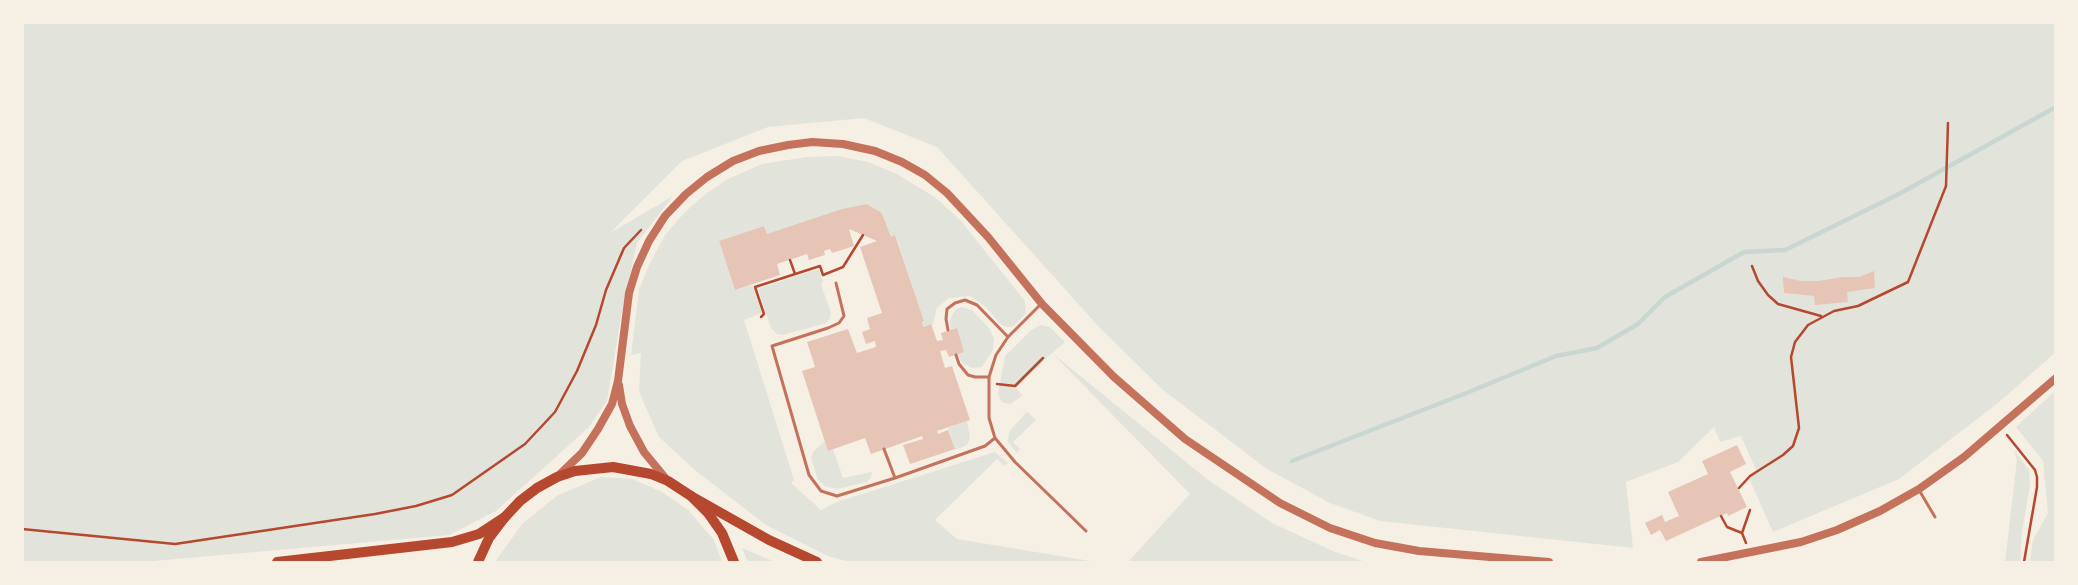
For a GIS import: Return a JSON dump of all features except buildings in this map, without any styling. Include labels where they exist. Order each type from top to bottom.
[{"type":"main road","points":[[478,562],[489,538],[505,517],[526,496],[557,477],[594,467],[632,469],[668,481],[769,540],[817,562]]},
{"type":"main road","points":[[691,496],[708,513],[722,533],[734,562]]},
{"type":"main road","points":[[277,562],[452,542],[479,534],[505,517]]},
{"type":"street","points":[[557,477],[582,453],[612,404],[618,381],[629,294],[637,267],[649,241],[666,216],[686,194],[707,177],[733,162],[759,151],[812,142],[851,146],[884,155],[902,162],[925,175],[947,192],[967,213],[1042,304],[1114,376],[1185,439],[1280,503],[1330,528],[1375,543],[1419,551],[1550,562]]},
{"type":"street","points":[[1701,562],[1750,554],[1801,542],[1838,530],[1880,511],[1919,489],[1964,457],[2056,378]]},
{"type":"street","points":[[618,381],[622,404],[630,426],[644,452],[668,481]]},
{"type":"lane","points":[[836,284],[844,316],[839,323],[772,346],[810,475],[821,491],[837,496],[895,478],[985,446],[995,438]]},
{"type":"lane","points":[[948,330],[946,319],[948,309],[955,303],[965,300],[976,304],[1008,337]]},
{"type":"lane","points":[[1042,304],[1008,337],[996,355],[989,377],[989,418],[995,438],[1015,462],[1086,531]]},
{"type":"lane","points":[[956,355],[959,364],[968,375],[989,377]]},
{"type":"lane","points":[[884,449],[895,478]]},
{"type":"lane","points":[[1919,489],[1935,517]]},
{"type":"path","points":[[1739,488],[1750,476],[1783,455],[1793,446],[1799,428],[1791,356],[1795,342],[1808,325],[1834,311],[1858,306],[1908,282],[1946,186],[1948,123]]},
{"type":"path","points":[[22,529],[175,544],[375,514],[416,506],[452,495],[525,444],[555,412],[577,371],[596,325],[606,290],[624,248],[643,229]]},
{"type":"path","points":[[760,317],[764,314],[755,287],[820,266],[823,275],[844,267],[863,235]]},
{"type":"path","points":[[790,260],[795,274]]},
{"type":"path","points":[[1752,266],[1758,281],[1768,295],[1778,304],[1822,317]]},
{"type":"path","points":[[989,384],[1015,386],[1043,358]]},
{"type":"path","points":[[2005,433],[2035,470],[2037,487],[2024,562]]},
{"type":"path","points":[[1750,510],[1742,533],[1750,554]]},
{"type":"path","points":[[1721,516],[1727,527],[1742,533]]},
{"type":"shaded area","points":[[22,23],[2055,23],[2055,353],[1998,403],[1899,479],[1773,532],[1748,476],[1756,470],[1741,436],[1720,442],[1714,427],[1678,462],[1626,482],[1633,548],[1380,521],[1330,503],[1267,469],[1163,390],[1099,327],[937,147],[864,118],[768,127],[682,161],[610,233],[673,196],[637,243],[623,305],[607,401],[588,428],[496,511],[449,535],[142,562],[23,562]]},
{"type":"shaded area","points":[[838,156],[868,162],[897,174],[936,198],[961,221],[1025,301],[1026,313],[1014,326],[1007,327],[1000,324],[986,307],[970,296],[949,298],[937,308],[932,327],[931,324],[923,327],[922,322],[924,321],[896,236],[891,237],[882,213],[867,204],[767,234],[764,226],[719,241],[735,290],[752,285],[762,313],[744,320],[794,480],[791,483],[821,510],[837,502],[995,452],[1008,463],[1004,466],[997,459],[935,520],[957,539],[1096,562],[849,562],[828,556],[766,525],[696,471],[659,437],[639,392],[641,353],[631,355],[639,290],[649,265],[665,235],[685,212],[707,193],[728,179],[762,164],[807,157]]},
{"type":"shaded area","points":[[819,269],[823,281],[821,285],[831,312],[830,318],[826,323],[783,335],[777,334],[771,328],[758,289]]},
{"type":"shaded area","points":[[962,307],[972,310],[990,329],[994,339],[993,350],[982,367],[973,368],[963,364],[958,356],[950,328],[951,317],[956,309]]},
{"type":"shaded area","points":[[1041,325],[1050,327],[1065,342],[1016,388],[1022,395],[1018,399],[1010,404],[1002,402],[998,394],[1005,356],[1031,330]]},
{"type":"shaded area","points":[[1052,353],[1207,479],[1272,523],[1335,552],[1366,562],[1128,562],[1190,494]]},
{"type":"shaded area","points":[[2055,391],[2055,562],[2030,562],[2033,540],[2048,513],[2043,461],[2016,427]]},
{"type":"shaded area","points":[[1027,412],[1036,420],[1013,442],[1020,449],[1017,453],[1008,442],[1009,434],[1011,429]]},
{"type":"shaded area","points":[[967,421],[970,438],[967,445],[955,450],[948,428]]},
{"type":"shaded area","points":[[825,441],[833,449],[843,478],[872,472],[867,482],[837,489],[825,486],[818,480],[811,458],[813,452]]},
{"type":"shaded area","points":[[2014,450],[2029,470],[2030,486],[2022,531],[2020,562],[2005,562],[2017,460]]},
{"type":"shaded area","points":[[601,477],[632,479],[662,492],[688,510],[714,540],[722,562],[495,562],[522,524],[558,495]]},
{"type":"shaded area","points":[[742,548],[775,562],[748,562]]},
{"type":"waterway","points":[[1292,461],[1556,356],[1597,348],[1638,324],[1665,297],[1744,252],[1785,250],[1899,194],[2056,107]]}]
